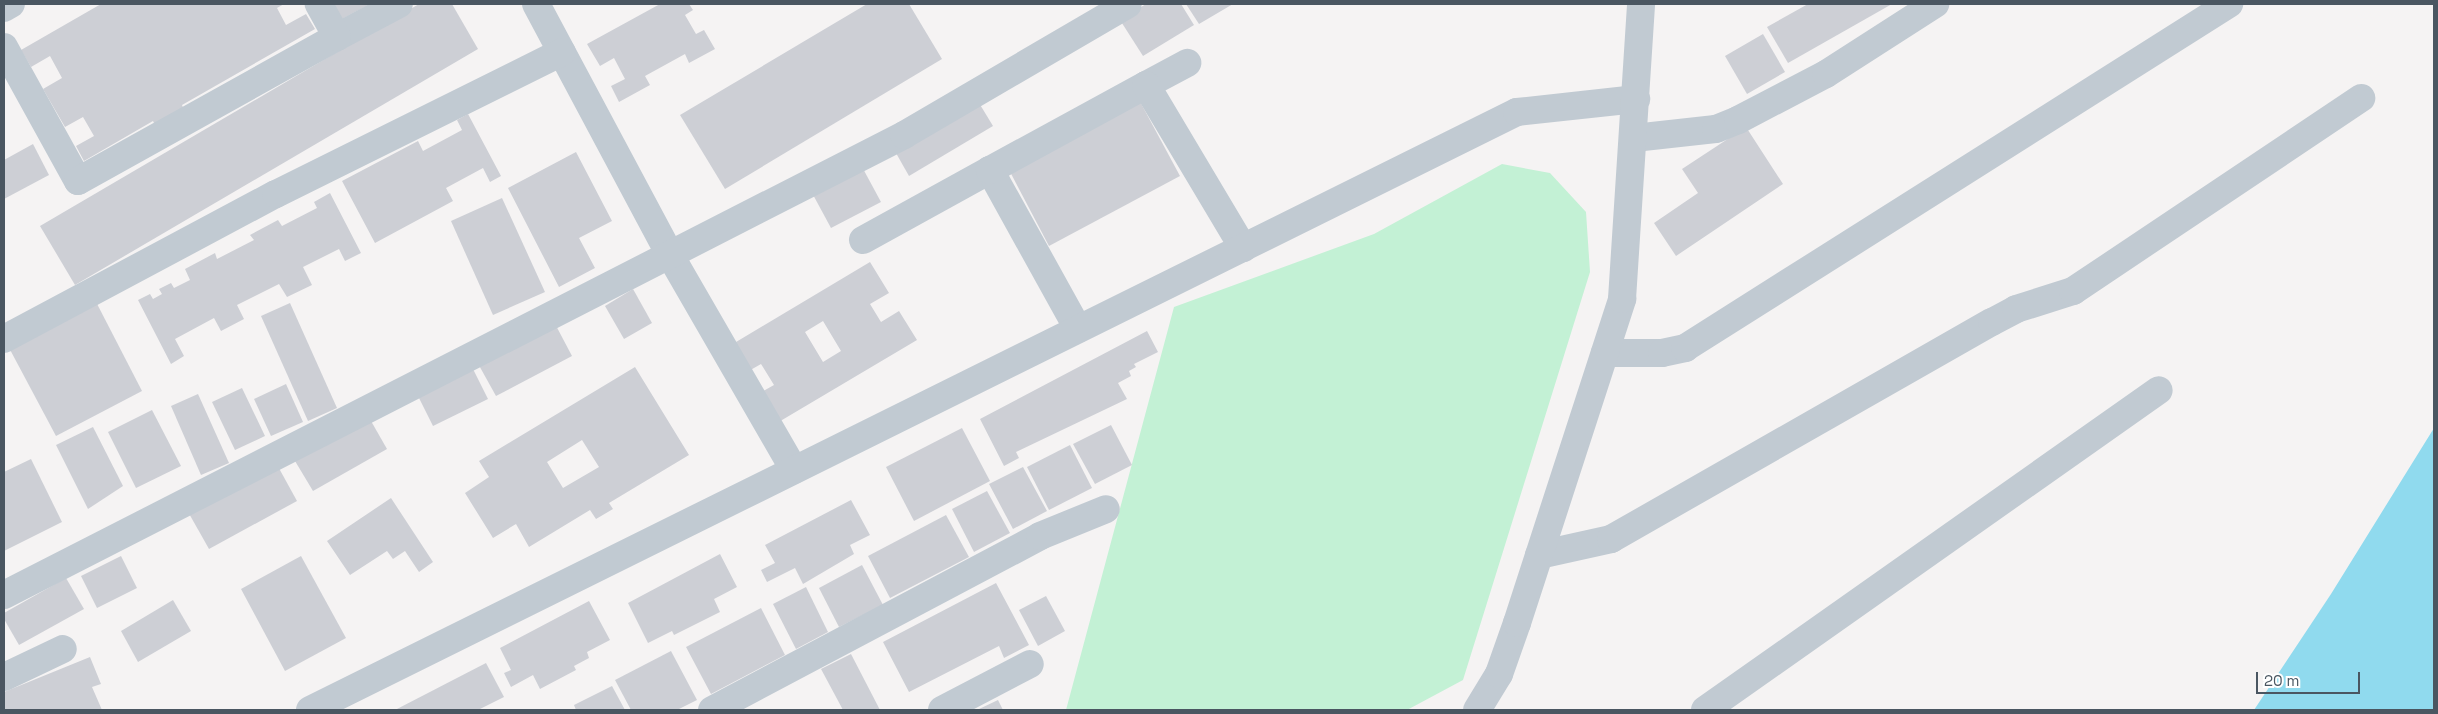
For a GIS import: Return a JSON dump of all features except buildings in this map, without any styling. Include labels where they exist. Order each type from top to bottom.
[{"type":"street","points":[[4,8],[11,4]]},
{"type":"street","points":[[319,4],[337,37]]},
{"type":"street","points":[[4,47],[78,181],[399,4]]},
{"type":"street","points":[[536,4],[670,255],[794,470]]},
{"type":"street","points":[[4,595],[904,135],[1128,4]]},
{"type":"street","points":[[1478,710],[1499,674],[1622,299],[1634,138],[1641,4]]},
{"type":"street","points":[[1634,138],[1716,129],[1738,120],[1826,74],[1935,4]]},
{"type":"street","points":[[1605,354],[1662,353],[1684,348],[2229,4]]},
{"type":"street","points":[[4,339],[276,194],[562,52]]},
{"type":"street","points":[[863,240],[1187,64]]},
{"type":"street","points":[[1146,85],[1243,248]]},
{"type":"street","points":[[1539,555],[1611,539],[2016,309],[2073,291],[2361,98]]},
{"type":"street","points":[[310,710],[1516,112],[1636,99]]},
{"type":"street","points":[[990,170],[1078,329]]},
{"type":"street","points":[[1706,710],[2159,390]]},
{"type":"street","points":[[712,710],[1040,536],[1106,509]]},
{"type":"street","points":[[4,677],[62,649]]},
{"type":"street","points":[[942,710],[1030,664]]},
{"type":"green space","points":[[1502,164],[1550,173],[1586,212],[1590,272],[1463,680],[1407,710],[1066,710],[1174,307],[1374,234]]},
{"type":"water","points":[[2434,428],[2434,710],[2254,710],[2331,594]]}]
